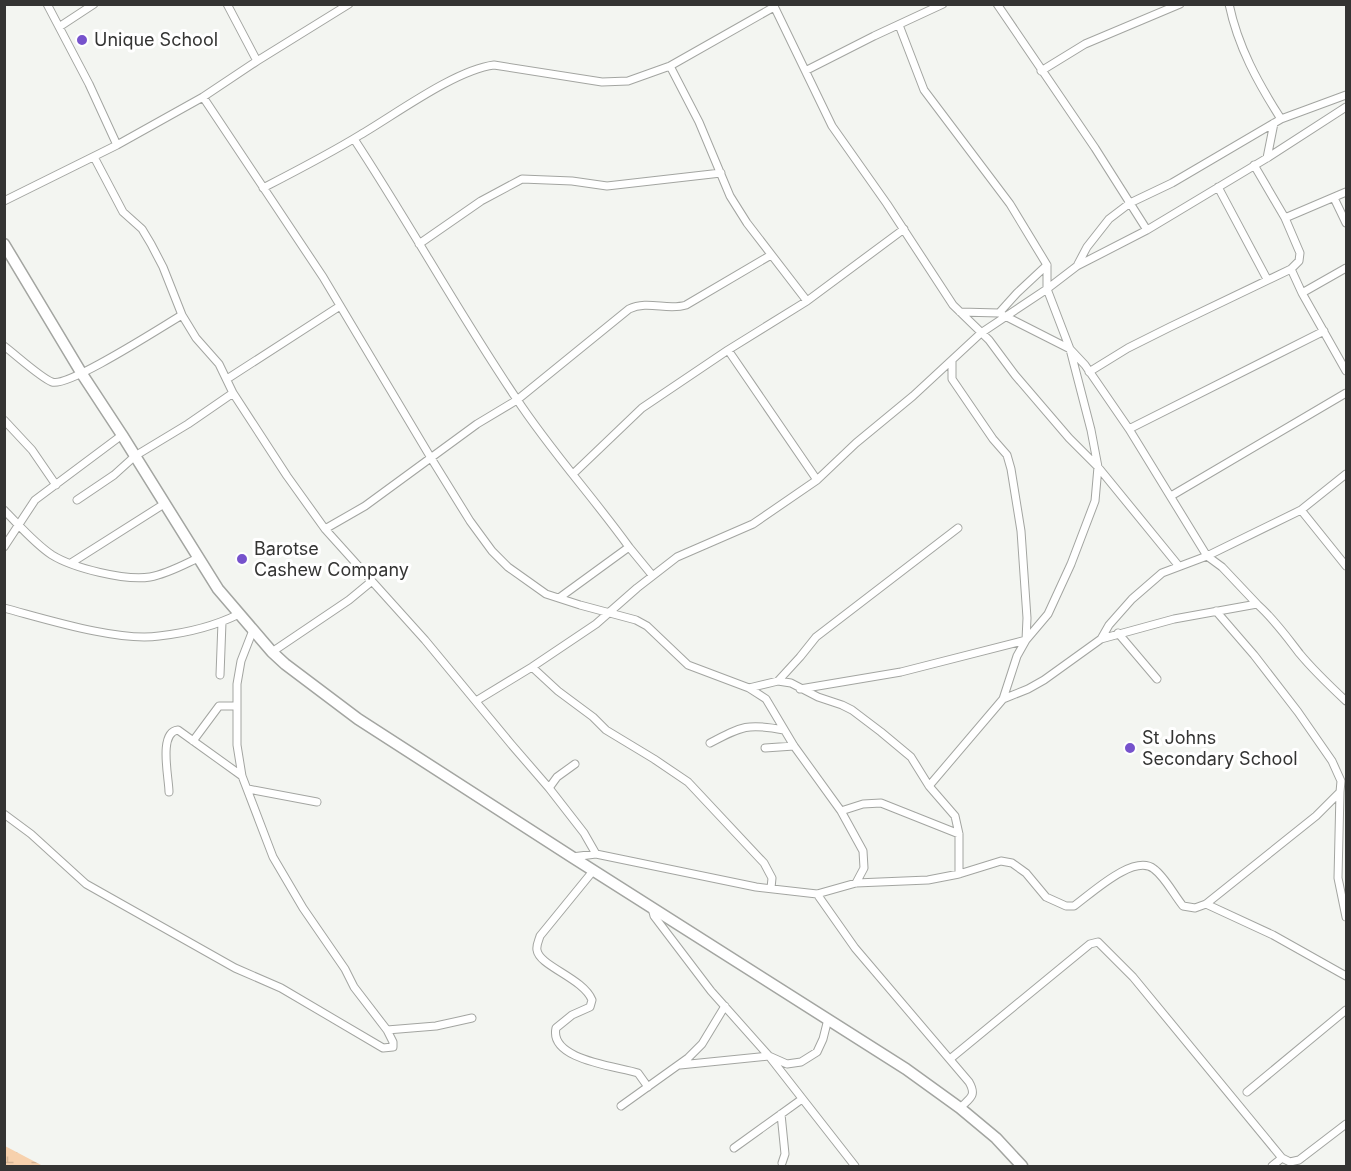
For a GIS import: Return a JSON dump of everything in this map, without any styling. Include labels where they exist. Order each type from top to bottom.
[{"type":"main road","points":[[4,244],[9,263],[122,435],[218,589],[272,652],[358,719],[572,858],[906,1069],[960,1108],[996,1138],[1022,1167]]},
{"type":"street","points":[[46,4],[89,84],[117,145]]},
{"type":"street","points":[[59,27],[94,4]]},
{"type":"street","points":[[227,4],[257,61]]},
{"type":"street","points":[[4,201],[117,145],[203,97],[349,4]]},
{"type":"street","points":[[807,70],[943,4]]},
{"type":"street","points":[[997,4],[1095,148],[1147,230]]},
{"type":"street","points":[[1041,71],[1085,44],[1179,4]]},
{"type":"street","points":[[1229,4],[1253,73],[1277,121],[1267,158]]},
{"type":"street","points":[[263,189],[354,139],[453,80],[482,66],[494,65],[602,82],[628,81],[670,66],[773,6],[807,70],[832,126],[904,229],[953,305],[989,340],[1015,375],[1069,438],[1098,467],[1178,565]]},
{"type":"street","points":[[898,25],[924,90],[1010,204],[1047,265],[1047,289],[1070,349],[1098,467],[1095,501],[1071,564],[1048,614],[1026,640],[1017,656],[1003,699],[929,786]]},
{"type":"street","points":[[670,66],[699,122],[730,196],[771,255],[807,301]]},
{"type":"street","points":[[1077,266],[1087,247],[1108,219],[1130,203],[1172,183],[1277,121],[1347,94]]},
{"type":"street","points":[[203,97],[323,277],[431,459],[492,551],[508,567],[546,594],[636,620],[647,626],[688,665],[749,688],[766,699],[794,746],[841,811],[862,851],[864,868],[856,883]]},
{"type":"street","points":[[476,701],[532,668],[597,624],[652,575],[687,552],[719,541],[753,524],[817,480],[981,333],[1077,266],[1147,230],[1267,158],[1347,106]]},
{"type":"street","points":[[354,139],[517,400],[652,575]]},
{"type":"street","points":[[94,157],[123,212],[142,229],[151,244],[182,315],[196,338],[219,364],[233,393],[325,529],[549,788],[584,833],[596,854]]},
{"type":"street","points":[[1089,372],[1128,348],[1291,269],[1299,261],[1300,253],[1285,218],[1254,165]]},
{"type":"street","points":[[419,244],[481,201],[522,179],[572,181],[607,186],[721,173]]},
{"type":"street","points":[[1218,187],[1267,279]]},
{"type":"street","points":[[1285,218],[1347,192]]},
{"type":"street","points":[[1334,198],[1347,223]]},
{"type":"street","points":[[573,474],[642,408],[728,350],[807,301],[904,229]]},
{"type":"street","points":[[325,529],[365,506],[477,424],[517,400],[629,309],[648,305],[673,308],[686,305],[771,255]]},
{"type":"street","points":[[999,314],[1017,293],[1047,265]]},
{"type":"street","points":[[1302,293],[1347,268]]},
{"type":"street","points":[[1291,269],[1302,293],[1347,371]]},
{"type":"street","points":[[227,379],[340,306]]},
{"type":"street","points":[[960,312],[1007,316],[1070,349],[1129,429],[1207,556],[1222,567],[1275,621],[1324,681],[1347,701]]},
{"type":"street","points":[[4,346],[53,383],[59,383],[81,374],[182,315]]},
{"type":"street","points":[[1129,429],[1324,331]]},
{"type":"street","points":[[728,350],[817,480]]},
{"type":"street","points":[[952,360],[952,379],[993,439],[1007,455],[1011,469],[1025,564],[1026,640]]},
{"type":"street","points":[[77,500],[114,475],[135,456],[233,393]]},
{"type":"street","points":[[1171,496],[1347,393]]},
{"type":"street","points":[[4,420],[32,450],[56,485]]},
{"type":"street","points":[[4,547],[35,500],[122,435]]},
{"type":"street","points":[[1101,639],[1109,625],[1132,599],[1162,573],[1178,565],[1207,556],[1301,510],[1347,474]]},
{"type":"street","points":[[70,563],[164,504]]},
{"type":"street","points":[[4,510],[53,556],[70,563],[121,576],[141,578],[166,573],[198,558]]},
{"type":"street","points":[[1301,510],[1347,566]]},
{"type":"street","points":[[777,681],[816,637],[957,528]]},
{"type":"street","points":[[559,598],[629,547]]},
{"type":"street","points":[[272,652],[349,600],[372,581]]},
{"type":"street","points":[[1003,699],[1029,689],[1044,680],[1101,639],[1174,619],[1257,604]]},
{"type":"street","points":[[4,608],[107,633],[158,637],[222,622],[239,614]]},
{"type":"street","points":[[1216,611],[1298,712],[1332,761],[1341,780],[1338,878],[1347,917]]},
{"type":"street","points":[[220,675],[222,622]]},
{"type":"street","points":[[4,814],[31,834],[86,884],[235,968],[281,988],[383,1048],[393,1047],[387,1030],[354,987],[345,969],[303,908],[273,857],[242,776],[237,746],[235,706],[241,661],[253,630]]},
{"type":"street","points":[[1118,633],[1157,678]]},
{"type":"street","points":[[800,689],[901,672],[1026,640]]},
{"type":"street","points":[[532,668],[606,730],[688,782],[764,863],[772,878],[771,888]]},
{"type":"street","points":[[749,688],[777,681],[791,683],[800,689],[852,710],[911,757],[929,786],[955,816],[959,834],[959,874]]},
{"type":"street","points":[[193,741],[219,706],[235,706]]},
{"type":"street","points":[[710,743],[743,726],[784,730]]},
{"type":"street","points":[[169,792],[165,745],[172,731],[178,730],[242,776]]},
{"type":"street","points":[[765,748],[794,746]]},
{"type":"street","points":[[549,788],[557,777],[576,764]]},
{"type":"street","points":[[248,789],[317,802]]},
{"type":"street","points":[[572,858],[596,854],[771,888],[817,894],[856,883],[928,880],[959,874],[1001,861],[1012,863],[1026,873],[1046,897],[1066,906],[1074,906],[1129,867],[1140,864],[1148,865],[1156,870],[1183,906],[1195,908],[1206,904],[1316,816],[1340,792]]},
{"type":"street","points":[[841,811],[863,804],[881,803],[959,834]]},
{"type":"street","points":[[593,871],[540,936],[537,944],[536,949],[541,958],[586,988],[592,1000],[590,1006],[572,1015],[556,1028],[556,1040],[560,1046],[583,1059],[638,1073],[648,1087]]},
{"type":"street","points":[[817,894],[855,948],[969,1082],[974,1090],[960,1108]]},
{"type":"street","points":[[1206,904],[1273,935],[1347,976]]},
{"type":"street","points":[[652,908],[654,916],[711,991],[769,1056],[855,1167]]},
{"type":"street","points":[[950,1059],[1090,944],[1098,942],[1133,976],[1282,1158],[1290,1162],[1299,1160],[1347,1124]]},
{"type":"street","points":[[621,1106],[680,1065],[702,1044],[725,1005]]},
{"type":"street","points":[[1247,1092],[1347,1010]]},
{"type":"street","points":[[387,1030],[426,1028],[472,1017]]},
{"type":"street","points":[[680,1065],[769,1056],[786,1064],[801,1062],[817,1052],[821,1046],[828,1019]]},
{"type":"street","points":[[734,1148],[802,1099]]},
{"type":"street","points":[[781,1114],[785,1154],[782,1163]]},
{"type":"street","points":[[1272,1167],[1282,1158]]},
{"type":"green space","points":[[5,1146],[43,1166],[5,1166]]},
{"type":"place","name":"Unique School","points":[[82,40]]},
{"type":"place","name":"Barotse Cashew Company","points":[[242,559]]},
{"type":"place","name":"St Johns Secondary School","points":[[1130,748]]}]
